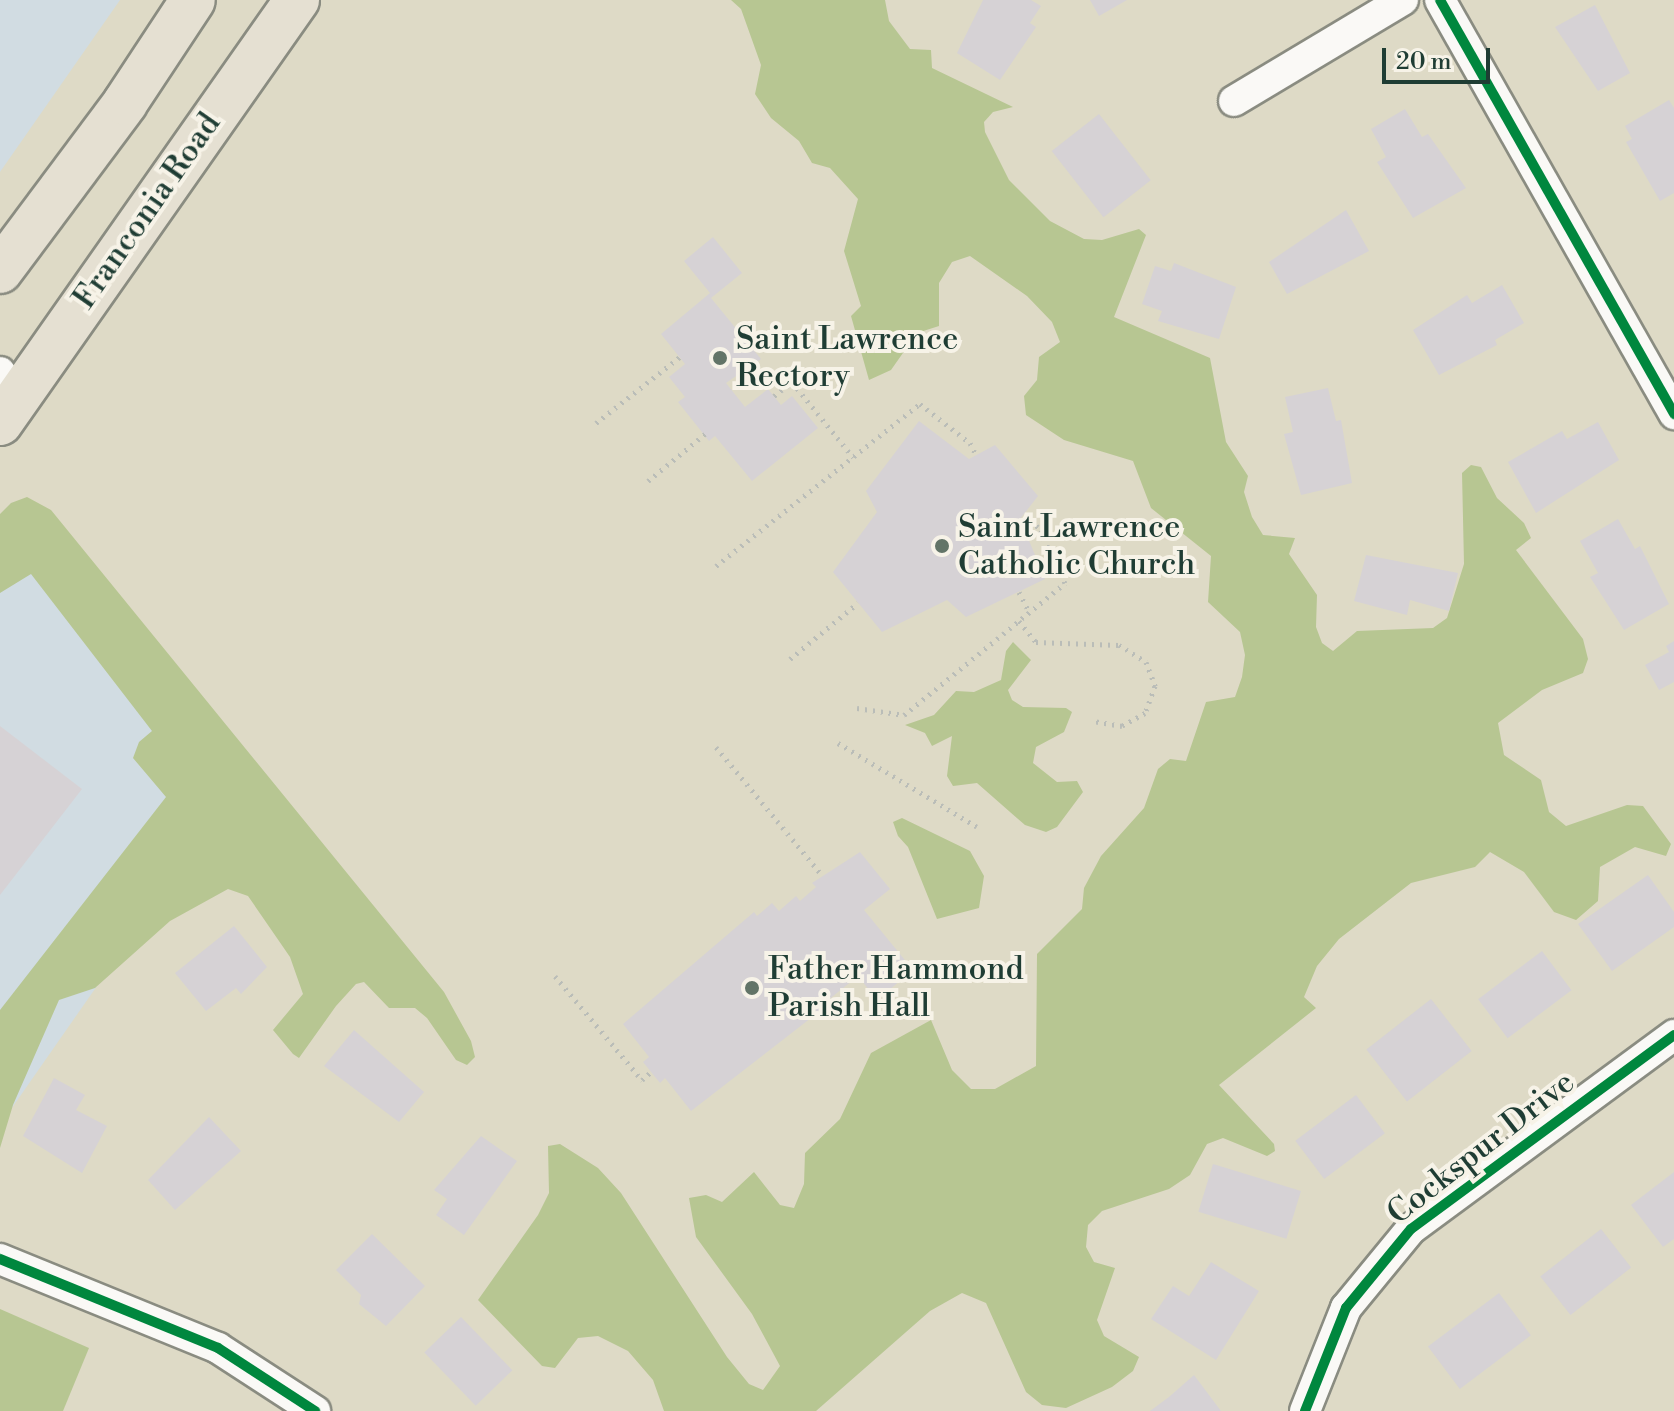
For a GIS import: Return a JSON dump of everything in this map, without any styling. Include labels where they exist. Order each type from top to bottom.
[{"type":"main road","points":[[0,271],[125,103],[193,0]]},
{"type":"main road","name":"Franconia Road","points":[[6,397],[297,0]]},
{"type":"street","points":[[1234,101],[1403,0]]},
{"type":"street","points":[[1440,0],[1674,414]]},
{"type":"street","name":"Cockspur Drive","points":[[1305,1411],[1316,1372],[1346,1308],[1411,1229],[1674,1035]]},
{"type":"street","points":[[0,1259],[218,1348],[315,1411]]},
{"type":"path","points":[[596,423],[680,357]]},
{"type":"path","points":[[774,396],[792,382],[853,457]]},
{"type":"path","points":[[716,566],[920,404],[970,443],[976,455]]},
{"type":"path","points":[[648,481],[705,434]]},
{"type":"path","points":[[857,708],[904,715],[1065,583],[1038,527],[1023,515]]},
{"type":"path","points":[[1019,592],[1029,612]]},
{"type":"path","points":[[790,659],[858,603]]},
{"type":"path","points":[[1019,621],[1036,642],[1119,645],[1146,662],[1155,686],[1145,713],[1122,726],[1093,721]]},
{"type":"path","points":[[838,743],[977,827]]},
{"type":"path","points":[[716,747],[822,875]]},
{"type":"path","points":[[555,976],[642,1080],[651,1072]]},
{"type":"shaded area","points":[[0,0],[120,0],[0,172]]},
{"type":"shaded area","points":[[0,533],[233,791],[0,1125]]},
{"type":"green space","points":[[731,0],[885,0],[889,21],[910,49],[931,50],[932,68],[1013,107],[993,112],[984,122],[985,132],[1009,180],[1050,221],[1084,239],[1102,240],[1139,229],[1146,235],[1114,317],[1210,358],[1226,442],[1248,476],[1244,492],[1252,517],[1263,535],[1295,538],[1289,554],[1317,595],[1316,627],[1322,643],[1333,651],[1357,631],[1433,628],[1447,618],[1464,564],[1462,473],[1471,465],[1481,467],[1497,498],[1524,523],[1531,538],[1516,550],[1583,639],[1588,659],[1583,673],[1542,690],[1498,723],[1504,755],[1541,780],[1549,812],[1566,826],[1627,805],[1643,806],[1671,844],[1666,856],[1635,847],[1600,867],[1598,901],[1576,920],[1554,912],[1524,872],[1490,852],[1475,867],[1411,883],[1339,939],[1317,966],[1304,997],[1316,1008],[1219,1085],[1274,1144],[1275,1151],[1267,1156],[1223,1138],[1207,1144],[1190,1175],[1169,1189],[1102,1211],[1088,1225],[1086,1247],[1094,1262],[1115,1268],[1097,1320],[1104,1336],[1139,1357],[1133,1371],[1112,1387],[1066,1408],[1042,1405],[1026,1392],[986,1303],[962,1293],[930,1311],[816,1411],[664,1411],[653,1380],[628,1351],[598,1336],[578,1338],[555,1368],[542,1366],[478,1300],[538,1215],[549,1193],[548,1146],[560,1144],[598,1168],[621,1193],[727,1357],[749,1384],[763,1390],[780,1366],[752,1314],[696,1237],[689,1198],[706,1195],[722,1202],[754,1172],[780,1205],[794,1208],[804,1184],[805,1153],[840,1119],[871,1053],[931,1020],[952,1070],[971,1089],[995,1089],[1036,1066],[1037,954],[1082,909],[1084,888],[1101,856],[1144,808],[1158,769],[1170,759],[1186,761],[1206,702],[1235,697],[1242,677],[1245,655],[1240,632],[1208,602],[1211,556],[1151,508],[1133,461],[1064,440],[1026,415],[1024,396],[1037,380],[1039,357],[1060,342],[1052,322],[1027,296],[970,256],[952,262],[939,283],[939,326],[917,333],[891,370],[869,380],[851,316],[861,306],[844,251],[858,199],[830,168],[812,163],[799,141],[771,118],[755,94],[761,65],[741,9]]},
{"type":"green space","points":[[27,497],[51,510],[444,992],[471,1041],[475,1057],[467,1065],[456,1060],[427,1018],[415,1008],[389,1008],[364,982],[356,984],[336,1006],[299,1058],[293,1054],[273,1030],[303,994],[290,957],[248,896],[228,889],[170,921],[95,988],[59,1000],[13,1105],[0,1148],[0,1010],[166,797],[133,758],[139,742],[152,731],[31,574],[0,593],[0,514],[11,503]]},
{"type":"green space","points":[[1013,642],[1031,660],[1008,690],[1012,700],[1023,707],[1066,708],[1072,712],[1064,732],[1036,747],[1033,763],[1057,782],[1077,781],[1083,792],[1057,827],[1046,832],[1025,825],[977,783],[953,786],[947,776],[952,736],[932,746],[925,733],[905,725],[934,715],[956,691],[974,692],[1001,680],[1006,651]]},
{"type":"green space","points":[[902,818],[970,851],[984,876],[979,908],[937,919],[908,847],[898,836],[893,822]]},
{"type":"green space","points":[[0,1309],[89,1348],[63,1411],[0,1411]]},
{"type":"building","points":[[983,0],[1031,0],[1041,6],[1030,23],[1036,27],[1000,80],[957,53]]},
{"type":"building","points":[[1090,0],[1127,0],[1099,16]]},
{"type":"building","points":[[1595,5],[1630,73],[1598,91],[1555,27]]},
{"type":"building","points":[[1669,100],[1674,108],[1674,193],[1660,201],[1626,142],[1632,139],[1625,126]]},
{"type":"building","points":[[1405,109],[1422,137],[1428,134],[1466,188],[1413,218],[1377,162],[1386,157],[1371,129]]},
{"type":"building","points":[[1099,114],[1151,180],[1103,217],[1052,151]]},
{"type":"building","points":[[1346,210],[1369,251],[1287,294],[1269,262]]},
{"type":"building","name":"Saint Lawrence Rectory","points":[[713,237],[742,273],[711,298],[761,359],[726,383],[745,407],[768,389],[781,405],[792,396],[818,428],[752,481],[715,436],[709,441],[678,402],[685,397],[669,377],[685,364],[661,334],[710,293],[684,261]]},
{"type":"building","points":[[1174,263],[1236,287],[1219,339],[1158,321],[1162,311],[1142,304],[1155,266],[1171,271]]},
{"type":"building","points":[[1502,285],[1524,323],[1495,340],[1497,345],[1439,375],[1413,330],[1467,295],[1472,303]]},
{"type":"building","points":[[1328,388],[1336,421],[1341,420],[1352,483],[1301,495],[1284,434],[1293,432],[1285,397]]},
{"type":"building","name":"Saint Lawrence Catholic Church","points":[[919,421],[969,459],[995,445],[1038,496],[1020,519],[1045,579],[966,617],[947,600],[882,632],[833,572],[877,512],[866,491]]},
{"type":"building","points":[[1598,422],[1619,460],[1536,513],[1508,462],[1562,431],[1567,439]]},
{"type":"building","points":[[1618,519],[1635,549],[1640,546],[1669,604],[1624,630],[1590,577],[1598,573],[1580,541]]},
{"type":"building","points":[[1366,555],[1458,573],[1449,611],[1410,600],[1407,615],[1354,601]]},
{"type":"building","points":[[1674,641],[1674,682],[1659,690],[1645,665],[1669,652],[1666,646]]},
{"type":"building","points":[[0,726],[82,789],[0,895]]},
{"type":"building","name":"Father Hammond Parish Hall","points":[[860,852],[890,889],[864,910],[913,970],[877,1000],[858,976],[827,1001],[829,1004],[691,1111],[665,1078],[660,1083],[643,1062],[649,1057],[623,1024],[754,912],[757,916],[772,903],[779,911],[796,896],[800,901],[816,887],[812,883]]},
{"type":"building","points":[[1648,875],[1674,912],[1674,927],[1612,971],[1578,924]]},
{"type":"building","points":[[234,926],[267,967],[241,994],[236,988],[206,1011],[175,973]]},
{"type":"building","points":[[1542,951],[1571,990],[1508,1038],[1478,999]]},
{"type":"building","points":[[1431,999],[1472,1051],[1407,1101],[1366,1049]]},
{"type":"building","points":[[354,1030],[424,1092],[399,1122],[324,1066]]},
{"type":"building","points":[[54,1078],[85,1095],[76,1110],[107,1126],[82,1173],[23,1136]]},
{"type":"building","points":[[1356,1095],[1385,1133],[1324,1179],[1295,1141]]},
{"type":"building","points":[[209,1117],[241,1151],[175,1210],[148,1180]]},
{"type":"building","points":[[481,1136],[517,1161],[464,1235],[436,1215],[447,1199],[434,1190]]},
{"type":"building","points":[[1213,1164],[1301,1191],[1286,1239],[1198,1212]]},
{"type":"building","points":[[1674,1172],[1674,1239],[1663,1247],[1631,1205]]},
{"type":"building","points":[[1601,1229],[1631,1268],[1570,1315],[1540,1276]]},
{"type":"building","points":[[372,1234],[425,1286],[386,1326],[359,1304],[361,1295],[336,1270]]},
{"type":"building","points":[[1211,1262],[1259,1291],[1216,1360],[1151,1319],[1173,1286],[1189,1296]]},
{"type":"building","points":[[1499,1293],[1531,1335],[1460,1389],[1428,1347]]},
{"type":"building","points":[[461,1317],[512,1370],[476,1406],[424,1352]]},
{"type":"building","points":[[1194,1375],[1221,1411],[1150,1411],[1169,1397]]},
{"type":"cycle path","points":[[1440,0],[1674,414]]},
{"type":"cycle path","points":[[1305,1411],[1346,1308],[1411,1229],[1674,1035]]},
{"type":"cycle path","points":[[0,1259],[218,1348],[315,1411]]},
{"type":"place","name":"Saint Lawrence Rectory","points":[[720,358]]},
{"type":"place","name":"Saint Lawrence Catholic Church","points":[[942,546]]},
{"type":"place","name":"Father Hammond Parish Hall","points":[[752,988]]}]
